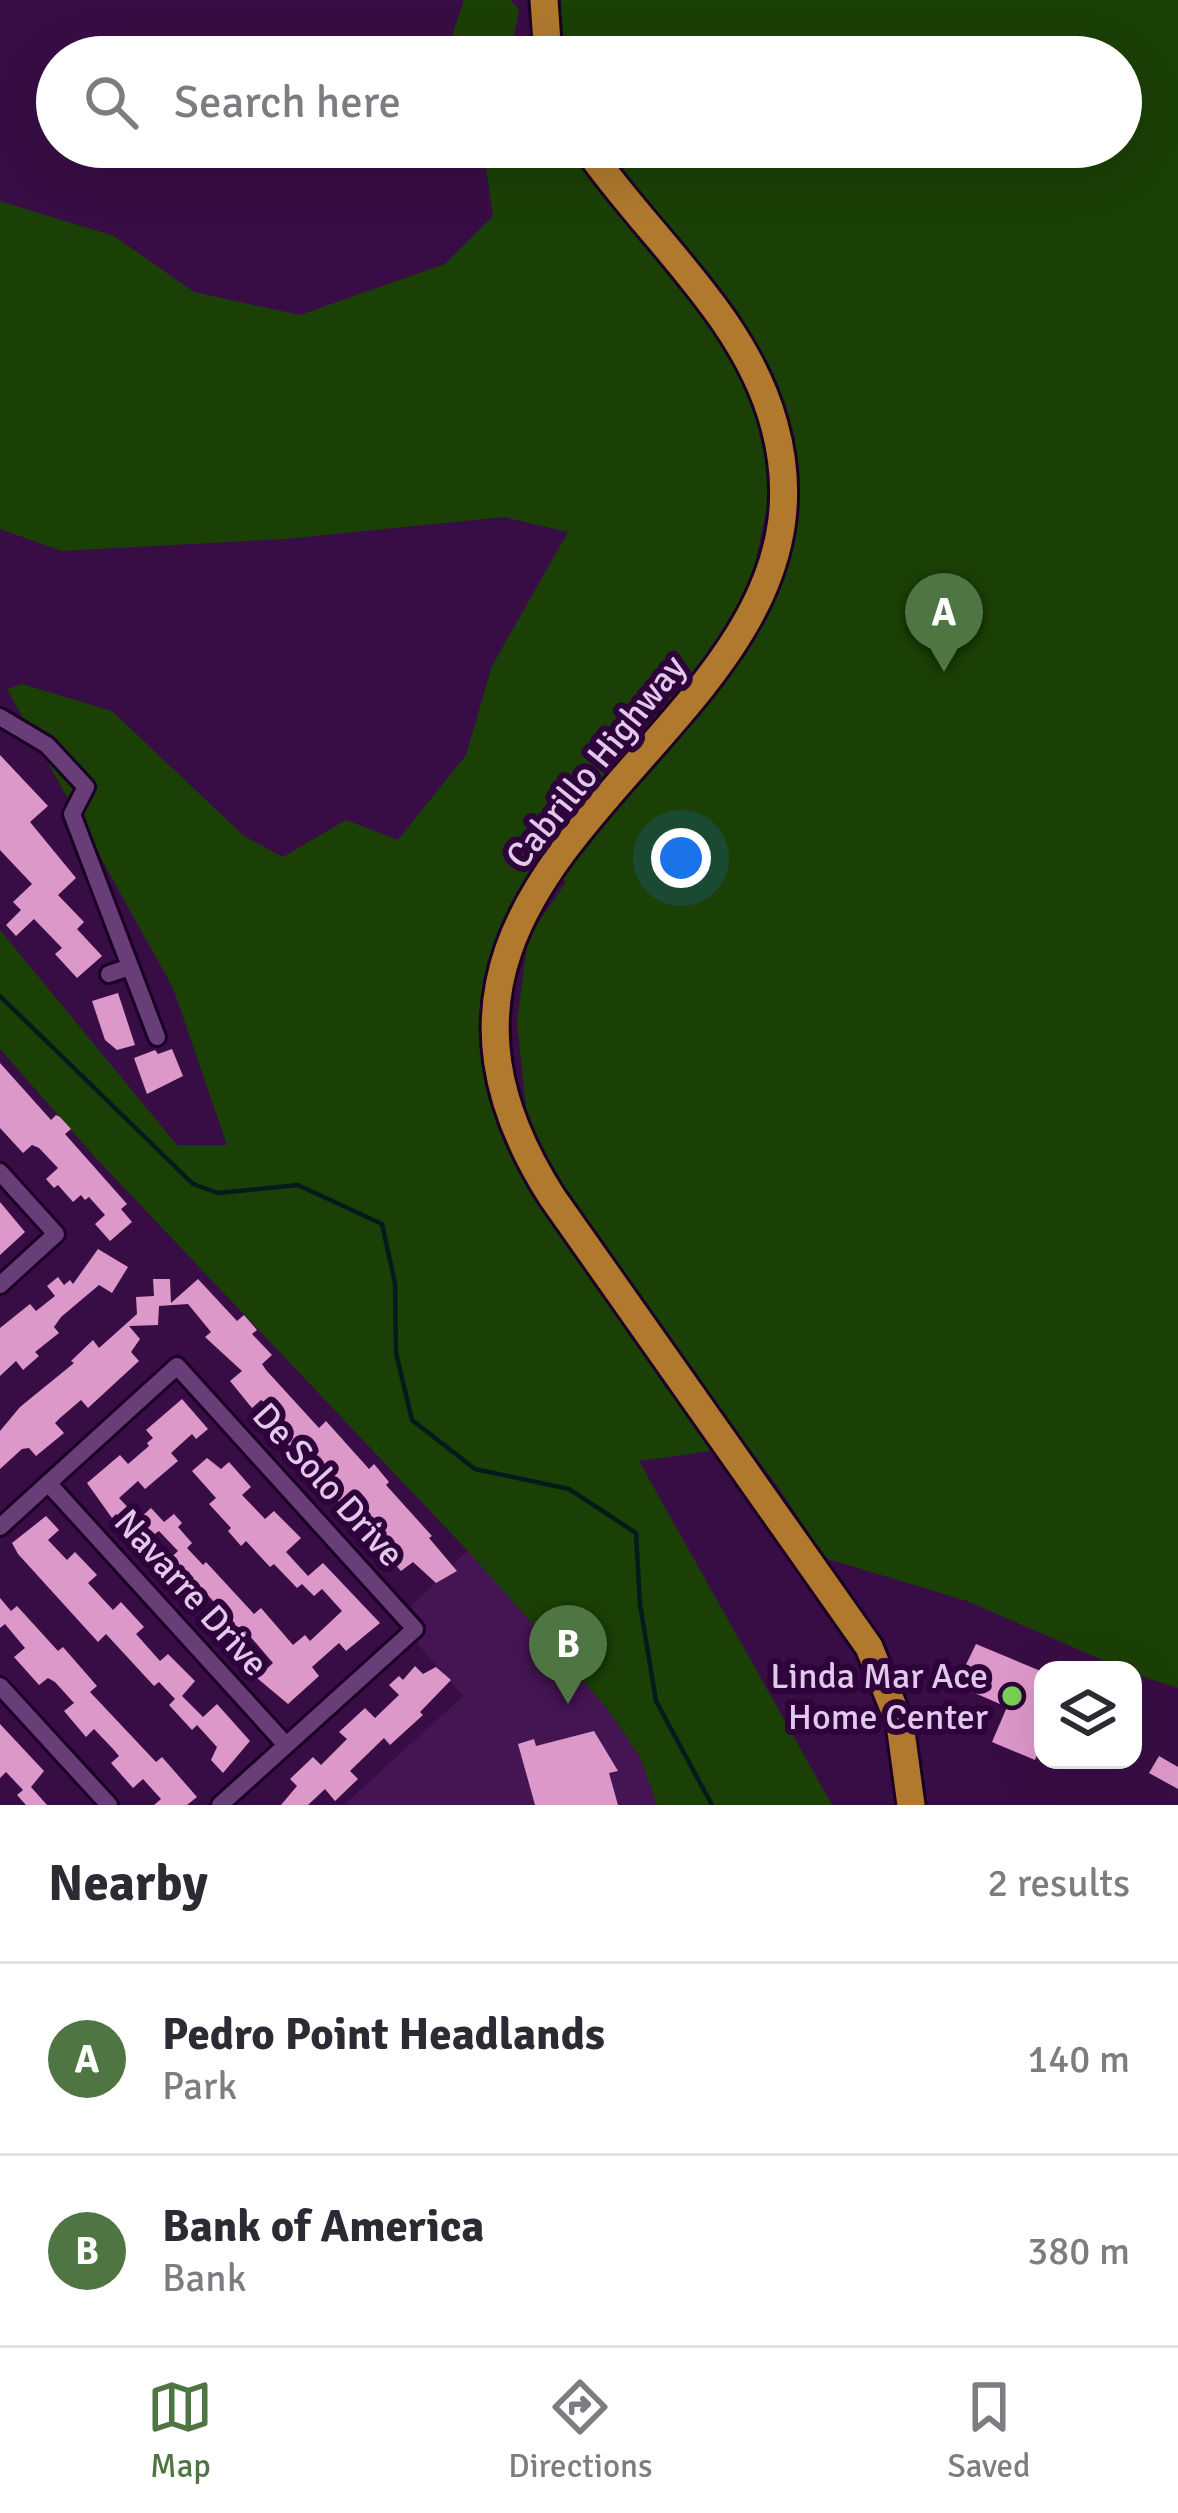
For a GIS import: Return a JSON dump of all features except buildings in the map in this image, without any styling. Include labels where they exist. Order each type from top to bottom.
[{"type":"highway","points":[[544,0],[547,36]]},
{"type":"highway","name":"Cabrillo Highway","points":[[602,168],[748,360],[777,434],[783,507],[770,574],[742,632],[569,840],[531,896],[510,945],[500,989],[496,1040],[502,1076],[520,1138],[552,1197],[869,1647],[900,1724],[911,1805]]},
{"type":"street","points":[[0,717],[47,745],[86,787],[72,814],[157,1037]]},
{"type":"street","points":[[109,974],[130,967]]},
{"type":"street","points":[[0,1172],[56,1234],[0,1285]]},
{"type":"street","name":"De Solo Drive","points":[[0,1527],[177,1366],[416,1629],[220,1805]]},
{"type":"street","name":"Navarre Drive","points":[[48,1483],[286,1745]]},
{"type":"street","points":[[0,1685],[109,1805]]},
{"type":"shaded area","points":[[468,1550],[606,1707],[640,1757],[657,1805],[344,1805],[463,1696],[414,1640],[425,1626],[410,1607]]},
{"type":"green space","points":[[464,0],[510,0],[519,9],[514,36],[452,36]]},
{"type":"green space","points":[[553,0],[1178,0],[1178,1688],[1142,1676],[1142,1661],[1105,1661],[967,1601],[825,1558],[778,1487],[615,1269],[528,1128],[517,1022],[528,938],[566,882],[545,867],[726,649],[780,507],[751,372],[614,168],[1142,168],[1142,36],[556,36]]},
{"type":"green space","points":[[486,168],[582,168],[730,350],[777,458],[747,603],[529,876],[486,1011],[501,1119],[590,1274],[711,1451],[639,1461],[832,1805],[657,1805],[640,1757],[606,1707],[467,1550],[94,1156],[0,1049],[0,930],[177,1145],[227,1145],[173,988],[7,689],[22,684],[112,711],[244,836],[283,857],[346,820],[398,840],[466,755],[492,666],[568,532],[504,517],[285,539],[62,551],[0,529],[0,201],[114,236],[194,292],[300,315],[445,264],[493,216]]},
{"type":"waterway","points":[[0,996],[193,1184],[218,1193],[298,1185],[382,1224],[395,1283],[396,1353],[412,1420],[475,1469],[569,1489],[636,1533],[640,1604],[656,1701],[712,1805]]},
{"type":"place","name":"Pedro Point Headlands","points":[[944,672]]},
{"type":"place","name":"Linda Mar Ace Home Center","points":[[1012,1696]]},
{"type":"place","name":"Bank of America","points":[[568,1704]]}]
